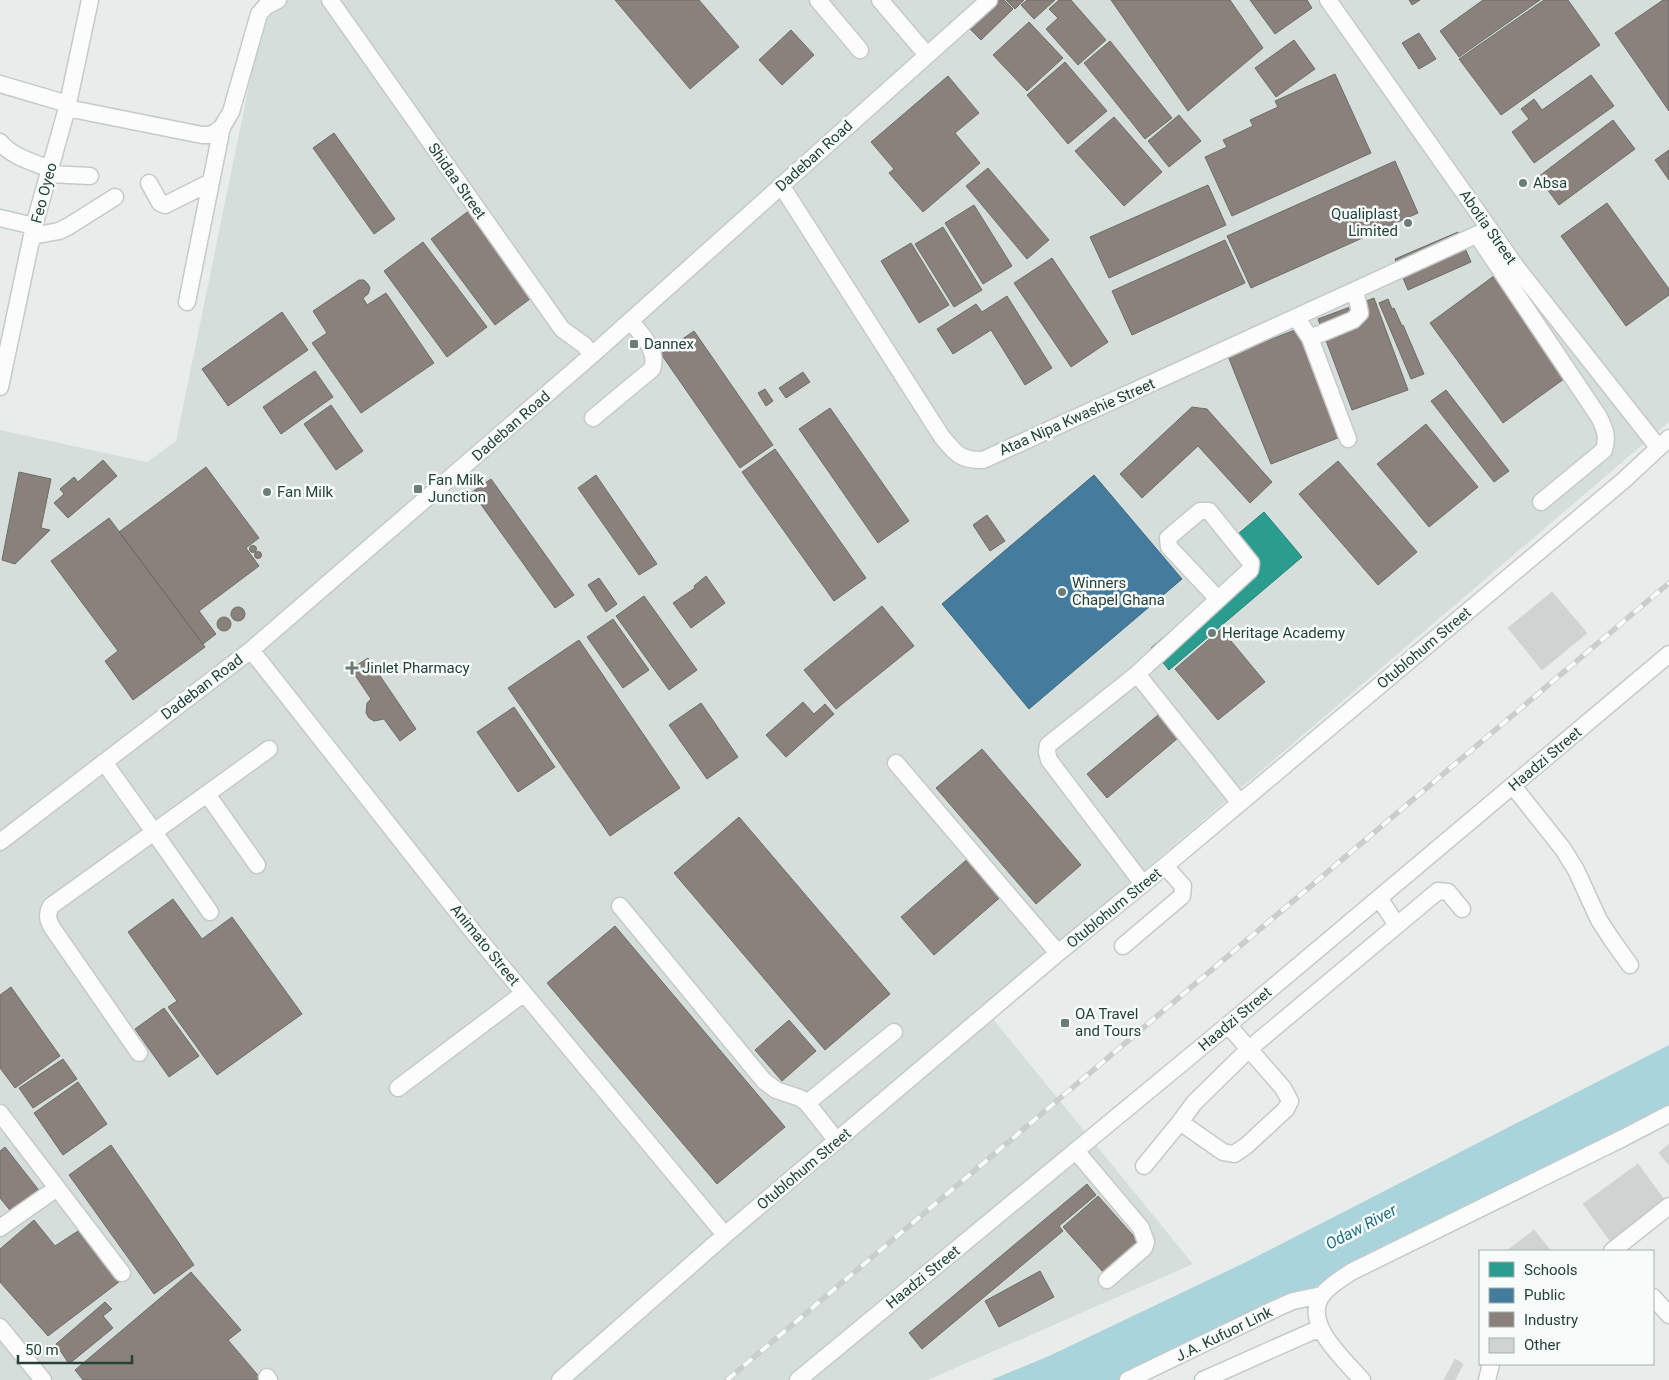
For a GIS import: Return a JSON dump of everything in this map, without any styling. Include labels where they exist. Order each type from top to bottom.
[{"type":"street","name":"Feo Oyeo","points":[[0,387],[33,231],[67,106],[90,0]]},
{"type":"street","points":[[187,302],[222,127],[231,112],[258,14],[266,6],[278,0]]},
{"type":"street","name":"Shidaa Street","points":[[330,0],[562,329],[584,345],[592,355]]},
{"type":"street","points":[[818,0],[860,50]]},
{"type":"street","points":[[880,0],[927,55]]},
{"type":"street","name":"Dadeban Road","points":[[0,842],[8,829],[104,762],[251,650],[592,355],[989,0]]},
{"type":"street","name":"Abotia Street","points":[[1328,0],[1483,232],[1517,268],[1663,442]]},
{"type":"street","points":[[0,84],[67,106],[202,135],[209,135],[222,127]]},
{"type":"street","points":[[0,142],[7,150],[50,171],[90,176]]},
{"type":"street","points":[[149,183],[160,203],[164,205],[211,182]]},
{"type":"street","name":"Ataa Nipa Kwashie Street","points":[[781,185],[942,437],[954,451],[967,460],[982,460],[1483,232]]},
{"type":"street","points":[[0,218],[33,231],[59,231],[115,197]]},
{"type":"street","points":[[1483,232],[1605,429],[1607,440],[1604,450],[1540,502]]},
{"type":"street","points":[[1310,338],[1358,317],[1360,313],[1355,290]]},
{"type":"street","points":[[1296,318],[1310,338],[1348,439]]},
{"type":"street","points":[[592,418],[652,369],[655,361],[654,353],[630,320]]},
{"type":"street","name":"Otublohum Street","points":[[560,1380],[725,1235],[1058,953],[1165,866],[1624,480],[1663,442]]},
{"type":"street","points":[[1143,884],[1049,760],[1048,745],[1137,674],[1250,570],[1250,563],[1209,511],[1200,511],[1168,538],[1169,547],[1218,599]]},
{"type":"street","name":"Animato Street","points":[[251,650],[474,933],[725,1235]]},
{"type":"street","name":"Haadzi Street","points":[[798,1380],[1228,1025],[1669,654]]},
{"type":"street","points":[[1137,674],[1240,803]]},
{"type":"street","points":[[139,1053],[53,929],[49,922],[48,913],[51,906],[269,749]]},
{"type":"street","points":[[104,762],[210,912]]},
{"type":"street","points":[[896,762],[1058,953]]},
{"type":"street","points":[[1513,786],[1563,849],[1576,870],[1599,920],[1630,965]]},
{"type":"street","points":[[207,794],[257,865]]},
{"type":"street","points":[[1123,946],[1182,896],[1183,886],[1165,866]]},
{"type":"street","points":[[1144,1166],[1194,1103],[1249,1049],[1438,891],[1448,892],[1462,909]]},
{"type":"street","points":[[1379,898],[1397,925]]},
{"type":"street","points":[[620,906],[764,1081],[776,1090],[800,1098],[807,1103],[837,1141]]},
{"type":"street","points":[[398,1088],[524,993]]},
{"type":"street","points":[[1180,1122],[1223,1152],[1234,1154],[1246,1146],[1286,1109],[1290,1101],[1283,1088],[1228,1025]]},
{"type":"street","points":[[807,1103],[894,1032]]},
{"type":"street","points":[[1362,1380],[1330,1343],[1320,1328],[1316,1316],[1317,1306],[1322,1295],[1351,1272],[1669,1114]]},
{"type":"street","points":[[1,1115],[122,1273]]},
{"type":"street","points":[[1076,1151],[1141,1228],[1146,1242],[1144,1248],[1107,1280]]},
{"type":"street","points":[[0,1228],[57,1188]]},
{"type":"street","points":[[1613,1250],[1669,1206]]},
{"type":"street","name":"J.A. Kufuor Link","points":[[1128,1380],[1277,1308],[1293,1301],[1322,1295]]},
{"type":"street","points":[[1654,1298],[1669,1315]]},
{"type":"street","points":[[0,1327],[44,1380]]},
{"type":"street","points":[[1203,1380],[1320,1328]]},
{"type":"street","points":[[1487,1380],[1491,1365]]},
{"type":"shaded area","points":[[283,0],[1669,0],[1669,422],[984,1008],[1193,1264],[928,1380],[0,1380],[0,430],[147,462],[176,441],[263,17]]},
{"type":"water","name":"Odaw River","points":[[1669,1045],[1669,1111],[1493,1194],[1319,1285],[1120,1380],[991,1380],[1049,1356],[1244,1263]]},
{"type":"building: Schools","points":[[1264,512],[1302,557],[1169,670],[1151,648],[1258,557],[1238,534]]},
{"type":"building: Public","name":"Winners Chapel Ghana","points":[[1094,475],[1182,579],[1029,709],[942,604]]},
{"type":"building: Industry","points":[[615,0],[699,0],[739,47],[690,89]]},
{"type":"building: Industry","points":[[998,0],[1004,0],[1013,9],[981,40],[969,28]]},
{"type":"building: Industry","points":[[1006,0],[1024,0],[1015,9]]},
{"type":"building: Industry","points":[[1027,0],[1055,0],[1034,19],[1021,5]]},
{"type":"building: Industry","points":[[1059,0],[1071,0],[1106,40],[1078,65],[1046,29],[1058,18],[1049,9]]},
{"type":"building: Industry","points":[[1111,0],[1230,0],[1263,48],[1188,111]]},
{"type":"building: Industry","points":[[1250,0],[1307,0],[1312,8],[1275,34]]},
{"type":"building: Industry","points":[[1409,0],[1420,0],[1412,5]]},
{"type":"building: Industry","points":[[1483,0],[1540,0],[1459,57],[1440,31]]},
{"type":"building: Industry","points":[[1544,0],[1568,0],[1600,45],[1501,115],[1459,59]]},
{"type":"building: Industry","points":[[1663,0],[1669,0],[1669,111],[1615,33]]},
{"type":"building: Industry","points":[[1029,22],[1063,58],[1027,91],[993,55]]},
{"type":"building: Industry","points":[[791,30],[814,55],[782,85],[759,60]]},
{"type":"building: Industry","points":[[1419,33],[1436,59],[1419,69],[1402,43]]},
{"type":"building: Industry","points":[[1294,40],[1315,69],[1276,97],[1255,68]]},
{"type":"building: Industry","points":[[1110,41],[1172,118],[1145,139],[1084,63]]},
{"type":"building: Industry","points":[[1065,62],[1107,111],[1068,144],[1027,95]]},
{"type":"building: Industry","points":[[1335,74],[1371,153],[1232,216],[1205,157],[1227,147],[1223,140],[1253,126],[1250,120],[1278,107],[1275,101]]},
{"type":"building: Industry","points":[[1591,75],[1614,106],[1534,163],[1512,132],[1529,119],[1521,109],[1534,99],[1542,110]]},
{"type":"building: Industry","points":[[948,76],[979,113],[955,133],[980,163],[923,212],[889,173],[894,169],[871,142]]},
{"type":"building: Industry","points":[[1179,115],[1201,141],[1169,167],[1148,141]]},
{"type":"building: Industry","points":[[1114,117],[1162,172],[1124,206],[1075,151]]},
{"type":"building: Industry","points":[[1613,120],[1635,149],[1559,205],[1538,177]]},
{"type":"building: Industry","points":[[334,133],[395,219],[374,234],[313,148]]},
{"type":"building: Industry","points":[[1669,150],[1669,180],[1655,160]]},
{"type":"building: Industry","points":[[1395,161],[1418,213],[1251,288],[1227,236]]},
{"type":"building: Industry","points":[[988,168],[1049,240],[1027,259],[966,186]]},
{"type":"building: Industry","points":[[1208,185],[1226,225],[1109,278],[1090,237]]},
{"type":"building: Industry","points":[[1607,203],[1669,289],[1669,295],[1626,326],[1561,236]]},
{"type":"building: Industry","points":[[974,205],[1012,266],[983,284],[945,223]]},
{"type":"building: Industry","points":[[470,210],[534,296],[495,325],[431,239]]},
{"type":"building: Industry","points":[[943,227],[982,290],[954,307],[915,244]]},
{"type":"building: Industry","points":[[1458,232],[1471,262],[1408,290],[1395,259]]},
{"type":"building: Industry","points":[[1225,240],[1245,283],[1132,335],[1112,291]]},
{"type":"building: Industry","points":[[423,242],[487,327],[447,357],[384,271]]},
{"type":"building: Industry","points":[[911,243],[949,305],[919,323],[881,261]]},
{"type":"building: Industry","points":[[1052,258],[1108,342],[1071,367],[1014,283]]},
{"type":"building: Industry","points":[[1502,270],[1575,371],[1503,423],[1430,323]]},
{"type":"building: Industry","points":[[359,280],[364,280],[370,288],[368,294],[363,298],[367,305],[386,293],[434,363],[361,413],[312,343],[327,333],[313,311]]},
{"type":"building: Industry","points":[[1007,296],[1052,368],[1025,385],[991,330],[953,354],[937,329],[976,304],[982,312]]},
{"type":"building: Industry","points":[[1374,298],[1408,390],[1352,410],[1318,319]]},
{"type":"building: Industry","points":[[1388,299],[1392,309],[1394,308],[1403,325],[1424,374],[1411,379],[1379,303]]},
{"type":"building: Industry","points":[[282,312],[308,350],[228,406],[202,369]]},
{"type":"building: Industry","points":[[1300,328],[1343,436],[1271,464],[1228,356]]},
{"type":"building: Industry","points":[[694,331],[773,445],[740,468],[661,354]]},
{"type":"building: Industry","points":[[315,371],[333,397],[281,434],[263,407]]},
{"type":"building: Industry","points":[[803,372],[810,382],[786,398],[779,388]]},
{"type":"building: Industry","points":[[765,389],[773,401],[766,406],[758,393]]},
{"type":"building: Industry","points":[[1446,390],[1509,471],[1494,482],[1431,401]]},
{"type":"building: Industry","points":[[331,405],[363,451],[336,470],[304,424]]},
{"type":"building: Industry","points":[[1192,407],[1207,409],[1272,482],[1250,503],[1198,446],[1142,498],[1120,474]]},
{"type":"building: Industry","points":[[830,408],[909,521],[878,543],[799,429]]},
{"type":"building: Industry","points":[[1426,424],[1478,487],[1429,527],[1377,464]]},
{"type":"building: Industry","points":[[775,449],[866,578],[834,601],[742,472]]},
{"type":"building: Industry","points":[[103,460],[117,476],[68,518],[54,503],[64,494],[60,489],[74,477],[78,482]]},
{"type":"building: Industry","points":[[1338,461],[1417,552],[1378,585],[1299,494]]},
{"type":"building: Industry","points":[[206,467],[259,538],[246,548],[259,566],[199,611],[216,634],[203,644],[119,532]]},
{"type":"building: Industry","points":[[19,472],[51,479],[41,528],[50,530],[15,564],[2,560]]},
{"type":"building: Industry","points":[[596,475],[657,564],[639,575],[578,488]]},
{"type":"building: Industry","points":[[491,479],[574,595],[555,608],[472,492]]},
{"type":"building: Industry","points":[[987,515],[1005,541],[990,551],[973,525]]},
{"type":"building: Industry","points":[[109,518],[205,647],[133,700],[105,661],[118,651],[51,561]]},
{"type":"building: Industry","points":[[253,545],[257,549],[253,553],[249,549]]},
{"type":"building: Industry","points":[[258,551],[262,555],[258,559],[254,555]]},
{"type":"building: Industry","points":[[706,576],[725,603],[691,628],[673,603],[695,588],[694,586]]},
{"type":"building: Industry","points":[[599,578],[617,604],[606,612],[588,585]]},
{"type":"building: Industry","points":[[644,596],[697,670],[669,690],[616,616]]},
{"type":"building: Industry","points":[[882,606],[914,646],[836,709],[804,670]]},
{"type":"building: Industry","points":[[238,607],[243,609],[245,614],[243,619],[238,621],[233,619],[231,614],[233,609]]},
{"type":"building: Industry","points":[[224,617],[229,619],[231,624],[229,629],[224,631],[219,629],[217,624],[219,619]]},
{"type":"building: Industry","points":[[613,619],[649,670],[623,688],[587,637]]},
{"type":"building: Industry","points":[[1221,629],[1265,682],[1218,720],[1175,669]]},
{"type":"building: Industry","points":[[579,640],[680,788],[610,836],[508,688]]},
{"type":"building: Industry","points":[[368,658],[416,729],[400,741],[384,719],[374,721],[366,713],[367,703],[371,699],[351,669]]},
{"type":"building: Industry","points":[[803,702],[814,714],[825,704],[834,714],[786,757],[766,735]]},
{"type":"building: Industry","points":[[701,703],[738,757],[707,779],[669,725]]},
{"type":"building: Industry","points":[[514,707],[555,767],[518,792],[477,732]]},
{"type":"building: Industry","points":[[1158,715],[1178,738],[1107,798],[1087,774]]},
{"type":"building: Industry","points":[[982,749],[1081,865],[1036,904],[936,788]]},
{"type":"building: Industry","points":[[739,817],[890,994],[825,1050],[674,873]]},
{"type":"building: Industry","points":[[971,856],[1004,894],[934,955],[901,917]]},
{"type":"building: Industry","points":[[173,899],[202,939],[232,917],[302,1014],[217,1075],[168,1007],[177,1001],[128,932]]},
{"type":"building: Industry","points":[[615,926],[785,1127],[717,1184],[547,983]]},
{"type":"building: Industry","points":[[11,987],[60,1056],[15,1088],[0,1068],[0,995]]},
{"type":"building: Industry","points":[[164,1008],[199,1056],[169,1077],[135,1029]]},
{"type":"building: Industry","points":[[789,1020],[816,1051],[782,1081],[755,1050]]},
{"type":"building: Industry","points":[[63,1059],[77,1079],[33,1108],[19,1088]]},
{"type":"building: Industry","points":[[78,1082],[107,1124],[63,1155],[34,1113]]},
{"type":"building: Industry","points":[[111,1145],[194,1265],[154,1294],[69,1175]]},
{"type":"building: Industry","points":[[5,1147],[41,1193],[13,1214],[0,1198],[0,1151]]},
{"type":"building: Industry","points":[[1087,1184],[1096,1195],[1059,1226],[1063,1231],[922,1349],[909,1333]]},
{"type":"building: Industry","points":[[1098,1196],[1138,1241],[1103,1272],[1063,1227]]},
{"type":"building: Industry","points":[[34,1220],[55,1246],[78,1231],[119,1282],[48,1336],[0,1282],[0,1249]]},
{"type":"building: Industry","points":[[1040,1271],[1054,1297],[999,1327],[985,1301]]},
{"type":"building: Industry","points":[[191,1272],[241,1330],[228,1340],[262,1380],[83,1380],[75,1370]]},
{"type":"building: Industry","points":[[105,1302],[112,1309],[103,1316],[113,1328],[69,1364],[56,1344]]},
{"type":"building: Other","points":[[1552,592],[1587,633],[1542,670],[1508,628]]},
{"type":"building: Other","points":[[1669,1144],[1669,1165],[1659,1153]]},
{"type":"building: Other","points":[[1638,1164],[1665,1201],[1611,1242],[1583,1204]]},
{"type":"building: Other","points":[[1534,1230],[1550,1250],[1508,1250]]},
{"type":"building: Other","points":[[1455,1359],[1463,1364],[1455,1380],[1444,1380]]},
{"type":"railway","points":[[727,1380],[1669,583]]},
{"type":"place","name":"Absa","points":[[1523,183]]},
{"type":"place","name":"Qualiplast Limited","points":[[1408,223]]},
{"type":"place","name":"Dannex","points":[[634,344]]},
{"type":"place","name":"Fan Milk Junction","points":[[418,489]]},
{"type":"place","name":"Fan Milk","points":[[267,492]]},
{"type":"place","name":"Winners Chapel Ghana","points":[[1062,592]]},
{"type":"place","name":"Heritage Academy","points":[[1212,633]]},
{"type":"place","name":"Jinlet Pharmacy","points":[[352,668]]},
{"type":"place","name":"OA Travel and Tours","points":[[1065,1023]]}]
